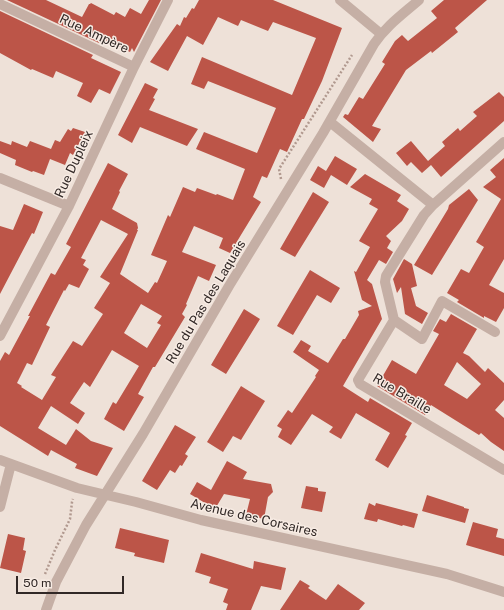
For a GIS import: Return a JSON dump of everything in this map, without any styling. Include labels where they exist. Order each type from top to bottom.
[{"type":"street","name":"Rue Dupleix","points":[[0,336],[68,206],[134,67],[168,0]]},
{"type":"street","points":[[340,0],[381,34]]},
{"type":"street","name":"Rue du Pas des Laquais","points":[[46,610],[56,582],[74,545],[143,434],[229,286],[330,122],[374,44],[391,23],[419,0]]},
{"type":"street","name":"Rue Ampère","points":[[0,4],[134,67]]},
{"type":"street","points":[[330,122],[433,206]]},
{"type":"street","points":[[494,332],[442,301],[422,339],[394,320],[385,282],[386,276],[424,215],[504,142]]},
{"type":"street","points":[[0,178],[68,206]]},
{"type":"street","name":"Rue Braille","points":[[394,320],[358,380],[360,384],[504,470]]},
{"type":"street","name":"Avenue des Corsaires","points":[[0,460],[77,488],[201,520],[446,574],[504,592]]},
{"type":"street","points":[[0,507],[11,464]]},
{"type":"path","points":[[55,550],[70,519],[72,502],[77,488]]},
{"type":"building","points":[[7,0],[46,0],[82,17],[91,3],[114,15],[116,12],[125,17],[130,8],[141,14],[149,0],[161,0],[134,52],[132,48],[130,52],[101,38],[99,43]]},
{"type":"building","points":[[199,0],[273,0],[342,28],[322,81],[304,119],[302,119],[287,152],[280,149],[267,178],[262,176],[253,197],[261,202],[230,253],[219,248],[223,238],[194,226],[182,252],[216,265],[209,281],[198,276],[182,314],[185,317],[155,367],[153,367],[138,394],[144,397],[124,431],[104,419],[113,402],[116,404],[139,366],[112,350],[90,387],[84,382],[70,403],[85,413],[78,424],[51,406],[38,428],[66,445],[76,429],[91,441],[113,448],[97,476],[75,468],[77,464],[51,450],[48,456],[0,426],[0,361],[5,352],[9,355],[51,273],[55,275],[71,247],[66,244],[108,163],[128,174],[112,209],[137,223],[138,228],[120,274],[148,293],[155,282],[157,283],[167,261],[151,255],[168,215],[170,217],[183,187],[195,192],[197,188],[233,200],[245,169],[196,149],[204,132],[257,153],[276,108],[208,81],[204,89],[191,84],[202,57],[292,95],[316,38],[273,22],[268,31],[241,20],[238,26],[218,17],[203,45],[187,36],[168,71],[150,62],[177,24],[180,26],[184,17],[186,18],[192,8],[194,9]],"holes":[[[101,220],[128,234],[100,277],[110,283],[94,308],[103,314],[82,346],[73,341],[51,375],[56,377],[42,400],[17,383],[27,363],[32,365],[50,327],[46,325],[64,290],[65,291],[69,284],[79,288],[89,269],[83,265],[86,260],[81,258]],[[141,304],[162,316],[157,323],[161,325],[147,348],[124,333]]]},
{"type":"building","points":[[444,0],[487,0],[455,28],[458,32],[432,53],[431,51],[406,70],[372,126],[381,129],[373,142],[343,117],[345,114],[348,115],[359,97],[363,99],[385,64],[382,62],[395,41],[402,35],[408,41],[437,18],[431,11]]},
{"type":"building","points":[[0,11],[93,55],[91,58],[121,72],[110,94],[99,89],[91,103],[77,96],[83,83],[56,71],[53,78],[32,69],[31,70],[0,53]]},
{"type":"building","points":[[145,83],[158,89],[149,110],[198,129],[187,146],[140,127],[132,143],[118,135]]},
{"type":"building","points":[[499,92],[504,97],[504,121],[441,177],[431,165],[422,173],[411,162],[407,166],[396,153],[411,141],[428,161],[445,146],[442,142],[458,128],[460,131],[477,116],[473,112]]},
{"type":"building","points":[[73,128],[85,132],[73,155],[70,153],[65,165],[50,159],[44,175],[15,165],[16,160],[0,153],[0,141],[11,145],[12,141],[27,147],[30,141],[51,149],[55,140],[60,142],[68,129],[71,131]]},
{"type":"building","points":[[335,156],[357,169],[347,185],[331,175],[324,188],[310,180],[318,166],[326,171]]},
{"type":"building","points":[[504,158],[504,259],[489,285],[504,293],[504,308],[496,322],[484,316],[484,318],[457,302],[459,300],[447,293],[461,269],[469,273],[484,247],[476,242],[501,199],[483,187],[496,177],[490,170]]},
{"type":"building","points":[[365,174],[401,195],[397,201],[409,209],[402,221],[386,236],[391,241],[387,248],[393,252],[386,264],[379,260],[367,280],[372,284],[382,319],[343,386],[368,402],[370,398],[412,423],[405,435],[407,436],[388,468],[375,460],[390,433],[356,413],[341,439],[329,432],[333,427],[312,414],[291,445],[278,437],[282,429],[277,426],[288,410],[292,413],[319,370],[293,352],[301,340],[311,346],[308,351],[328,363],[343,339],[345,339],[359,315],[358,311],[372,306],[362,300],[354,271],[356,272],[370,247],[359,241],[378,209],[369,204],[372,199],[350,187]]},
{"type":"building","points":[[469,189],[478,200],[432,275],[414,265],[449,205]]},
{"type":"building","points":[[313,192],[329,202],[295,257],[280,249]]},
{"type":"building","points":[[24,204],[43,212],[34,234],[32,233],[0,294],[0,226],[13,230]]},
{"type":"building","points":[[404,259],[412,264],[417,286],[411,288],[416,306],[428,313],[422,324],[405,314],[401,287],[397,293],[393,279]]},
{"type":"building","points":[[310,270],[340,288],[331,303],[317,295],[293,335],[277,326]]},
{"type":"building","points":[[244,309],[260,319],[226,374],[211,365]]},
{"type":"building","points":[[451,314],[477,329],[463,353],[469,356],[485,372],[488,368],[504,383],[504,400],[495,410],[504,418],[504,451],[481,433],[479,435],[431,405],[425,415],[377,386],[392,360],[416,374],[439,334],[433,331],[440,319],[446,322]],"holes":[[[457,362],[481,384],[467,399],[444,385]]]},
{"type":"building","points":[[241,386],[265,401],[241,440],[233,436],[223,452],[207,442]]},
{"type":"building","points":[[175,425],[196,437],[185,454],[188,456],[182,466],[180,465],[175,473],[170,470],[157,490],[142,481]]},
{"type":"building","points":[[227,461],[247,472],[243,479],[271,484],[273,492],[268,497],[264,519],[246,515],[250,499],[224,494],[215,509],[190,494],[197,482],[211,490]]},
{"type":"building","points":[[306,486],[318,488],[318,491],[326,492],[322,512],[301,508]]},
{"type":"building","points":[[427,495],[469,509],[465,523],[422,511]]},
{"type":"building","points":[[369,503],[375,506],[376,503],[418,514],[414,528],[378,519],[377,522],[364,519]]},
{"type":"building","points":[[473,522],[498,529],[496,537],[504,539],[504,556],[466,545]]},
{"type":"building","points":[[120,528],[169,540],[164,563],[134,556],[135,553],[115,548]]},
{"type":"building","points":[[8,534],[25,538],[23,550],[26,551],[21,573],[0,568]]},
{"type":"building","points":[[201,553],[253,569],[254,561],[286,568],[281,590],[261,586],[251,610],[226,610],[228,604],[223,602],[228,589],[209,583],[211,577],[195,572]]},
{"type":"building","points":[[300,580],[310,586],[308,588],[326,600],[338,584],[365,603],[359,610],[280,610]]}]
